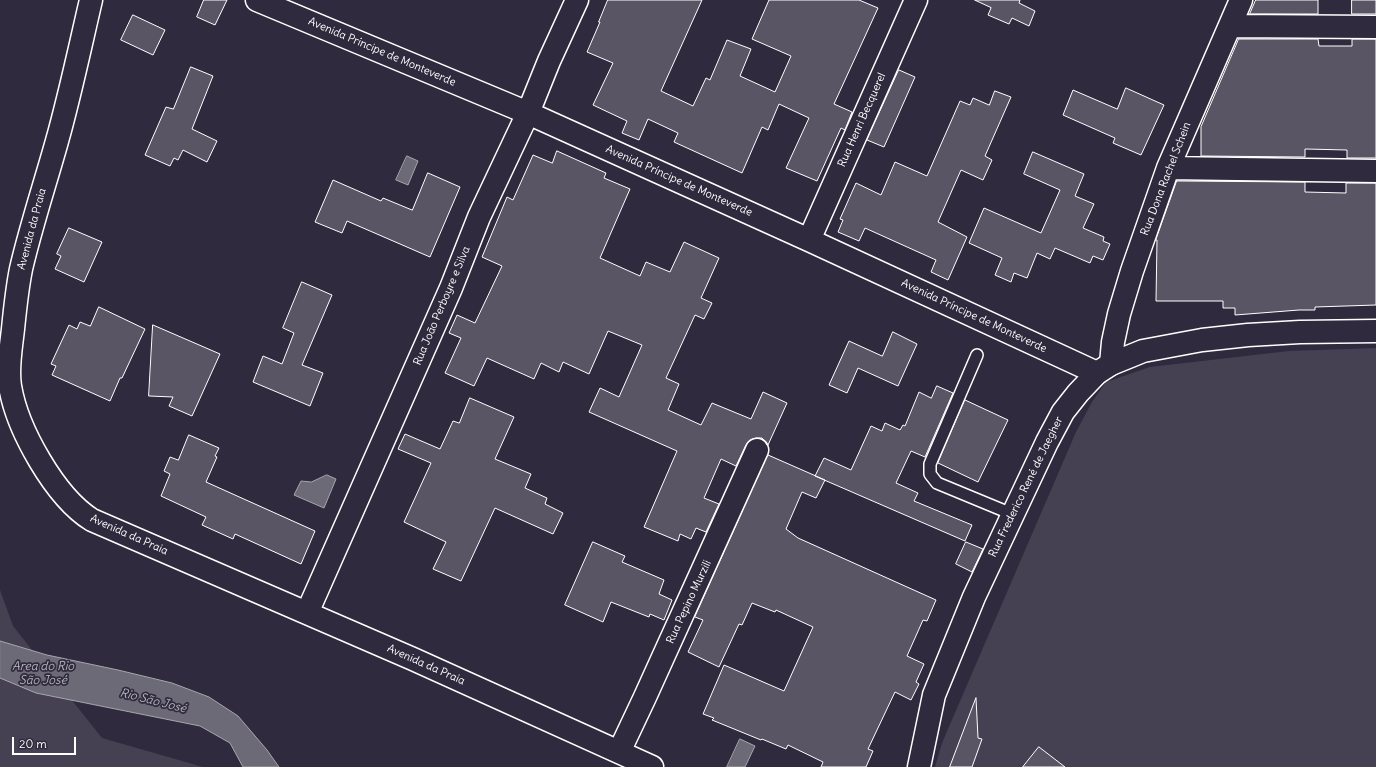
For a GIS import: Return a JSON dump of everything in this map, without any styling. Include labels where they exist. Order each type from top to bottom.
[{"type":"street","name":"Avenida da Praia","points":[[91,0],[77,62],[21,270],[10,359],[10,386],[18,418],[32,449],[60,491],[81,513],[92,520],[307,613],[652,767]]},
{"type":"street","name":"Avenida Príncipe de Monteverde","points":[[258,0],[528,113],[809,240],[1104,368]]},
{"type":"street","name":"Rua João Perboyre e Silva","points":[[307,613],[452,288],[479,217],[528,113],[549,61],[577,0]]},
{"type":"street","name":"Rua Henri Becquerel","points":[[809,240],[916,0]]},
{"type":"street","name":"Rua Dona Rachel Schein","points":[[1104,368],[1132,271],[1168,168],[1241,0]]},
{"type":"street","points":[[1230,26],[1376,27]]},
{"type":"street","points":[[1168,168],[1376,171]]},
{"type":"street","name":"Rua Frederico René de Jaegher","points":[[919,767],[934,695],[974,597],[1012,514],[1062,412],[1078,393],[1104,368],[1143,351],[1202,340],[1300,332],[1376,332]]},
{"type":"street","name":"Rua Pepino Murzili","points":[[619,752],[757,450]]},
{"type":"lane","points":[[977,355],[930,464],[930,474],[937,483],[1012,514]]},
{"type":"shaded area","points":[[1376,348],[1376,767],[935,767],[942,743],[1076,432],[1092,402],[1106,382],[1150,367],[1289,351]]},
{"type":"shaded area","points":[[0,590],[13,626],[102,738],[203,767],[0,767]]},
{"type":"water","points":[[407,156],[418,161],[408,185],[396,180]]},
{"type":"water","points":[[327,475],[336,479],[324,508],[294,495],[301,481],[311,482]]},
{"type":"water","name":"Area do Rio São José","points":[[0,641],[47,655],[172,683],[209,697],[238,716],[267,750],[279,767],[243,767],[230,743],[200,726],[36,693],[0,678]]},
{"type":"water","points":[[740,739],[755,746],[745,767],[727,767]]},
{"type":"building","points":[[204,0],[227,0],[215,25],[197,17]]},
{"type":"building","points":[[608,0],[702,0],[661,91],[693,106],[706,78],[710,80],[727,40],[751,49],[740,76],[775,92],[791,56],[752,39],[769,0],[859,0],[878,8],[834,104],[852,112],[845,130],[841,128],[817,181],[786,168],[809,118],[779,104],[768,130],[762,127],[742,173],[674,142],[678,133],[648,119],[639,140],[622,133],[627,121],[593,105],[613,63],[587,52]]},
{"type":"building","points":[[975,0],[1020,0],[1019,3],[1035,11],[1029,26],[1012,18],[1009,24],[988,15],[991,8]]},
{"type":"building","points":[[1256,0],[1318,0],[1318,14],[1250,14]]},
{"type":"building","points":[[1352,0],[1376,0],[1376,14],[1352,14]]},
{"type":"building","points":[[133,15],[165,30],[153,55],[121,40]]},
{"type":"building","points":[[1239,39],[1318,39],[1319,46],[1352,46],[1352,39],[1376,39],[1376,158],[1347,158],[1347,150],[1305,149],[1305,157],[1201,156],[1201,127]]},
{"type":"building","points":[[191,67],[213,76],[192,129],[217,141],[207,162],[183,150],[178,160],[174,158],[170,166],[145,155],[166,107],[173,109]]},
{"type":"building","points":[[899,70],[915,77],[884,147],[867,140]]},
{"type":"building","points":[[1126,88],[1164,105],[1141,155],[1113,143],[1115,138],[1063,115],[1073,90],[1117,109]]},
{"type":"building","points":[[995,91],[1011,97],[985,156],[992,160],[983,180],[961,170],[938,222],[967,237],[948,280],[931,272],[936,260],[865,228],[859,241],[838,232],[843,220],[840,219],[856,183],[881,195],[895,162],[927,176],[960,101],[970,105],[973,98],[989,105]]},
{"type":"building","points":[[557,151],[606,173],[604,178],[630,189],[600,258],[640,276],[646,262],[670,272],[684,242],[719,258],[701,298],[712,303],[704,319],[695,315],[666,378],[679,384],[668,410],[701,425],[712,403],[751,419],[763,392],[787,403],[768,445],[762,438],[750,440],[736,466],[721,459],[704,498],[719,504],[706,532],[696,528],[691,539],[680,534],[678,541],[644,527],[677,451],[589,412],[600,388],[619,397],[642,345],[608,331],[589,374],[563,362],[559,372],[541,363],[534,379],[487,358],[474,386],[445,373],[461,338],[449,333],[457,315],[475,323],[502,266],[482,257],[507,197],[513,200],[533,155],[552,163]]},
{"type":"building","points":[[1033,152],[1084,174],[1075,196],[1094,204],[1083,228],[1104,237],[1103,241],[1110,244],[1103,260],[1093,256],[1090,263],[1055,248],[1050,259],[1037,253],[1027,278],[1014,273],[1011,282],[995,275],[1002,258],[969,243],[984,208],[1041,233],[1060,190],[1024,174]]},
{"type":"building","points":[[428,173],[460,187],[430,257],[347,221],[342,233],[315,222],[333,180],[381,201],[383,198],[412,210]]},
{"type":"building","points":[[1177,181],[1305,182],[1305,192],[1346,193],[1346,183],[1376,183],[1376,305],[1315,307],[1315,310],[1235,315],[1235,308],[1223,308],[1223,301],[1156,301],[1156,240]]},
{"type":"building","points":[[69,228],[102,242],[84,282],[55,269],[61,256],[57,254]]},
{"type":"building","points":[[302,282],[332,295],[302,365],[323,373],[310,406],[253,382],[263,356],[282,364],[294,333],[283,328]]},
{"type":"building","points":[[99,307],[145,329],[110,401],[52,375],[56,366],[51,364],[69,325],[77,329],[80,322],[90,326]]},
{"type":"building","points":[[153,325],[220,354],[192,416],[169,406],[173,397],[149,396]]},
{"type":"building","points":[[893,332],[917,344],[898,386],[858,368],[847,393],[829,385],[849,341],[882,356]]},
{"type":"building","points":[[937,386],[953,393],[925,457],[911,451],[896,483],[918,493],[914,501],[972,525],[965,541],[815,476],[824,458],[851,470],[871,426],[882,431],[885,423],[900,430],[903,425],[905,426],[919,392],[931,398]]},
{"type":"building","points":[[470,398],[514,417],[495,459],[531,474],[525,488],[547,498],[545,504],[563,513],[553,534],[495,508],[461,581],[433,569],[446,542],[404,522],[431,463],[398,449],[405,434],[440,449],[453,421],[459,423]]},
{"type":"building","points":[[965,400],[1008,420],[978,482],[938,463]]},
{"type":"building","points":[[189,435],[219,448],[215,456],[217,457],[206,482],[315,531],[301,564],[235,534],[233,539],[202,525],[206,517],[161,496],[170,474],[164,471],[170,457],[178,460]]},
{"type":"building","points":[[768,455],[825,480],[816,498],[802,492],[786,529],[798,538],[936,600],[927,621],[923,620],[907,656],[924,664],[916,682],[919,684],[911,700],[895,692],[868,749],[873,751],[866,767],[821,767],[823,762],[788,745],[786,749],[762,739],[761,740],[712,720],[714,718],[703,714],[724,665],[784,691],[813,627],[776,610],[775,612],[752,603],[742,625],[739,624],[719,667],[688,652],[703,620],[695,617]]},
{"type":"building","points":[[593,542],[625,556],[622,562],[664,580],[659,594],[672,600],[664,620],[650,614],[649,617],[611,602],[603,622],[565,605]]},
{"type":"building","points":[[966,542],[983,549],[972,572],[956,564]]},
{"type":"building","points":[[976,698],[978,738],[982,739],[972,767],[950,767]]},
{"type":"building","points":[[1039,747],[1065,767],[1023,767]]},
{"type":"water label","name":"Rio São José","points":[[153,701]]}]
